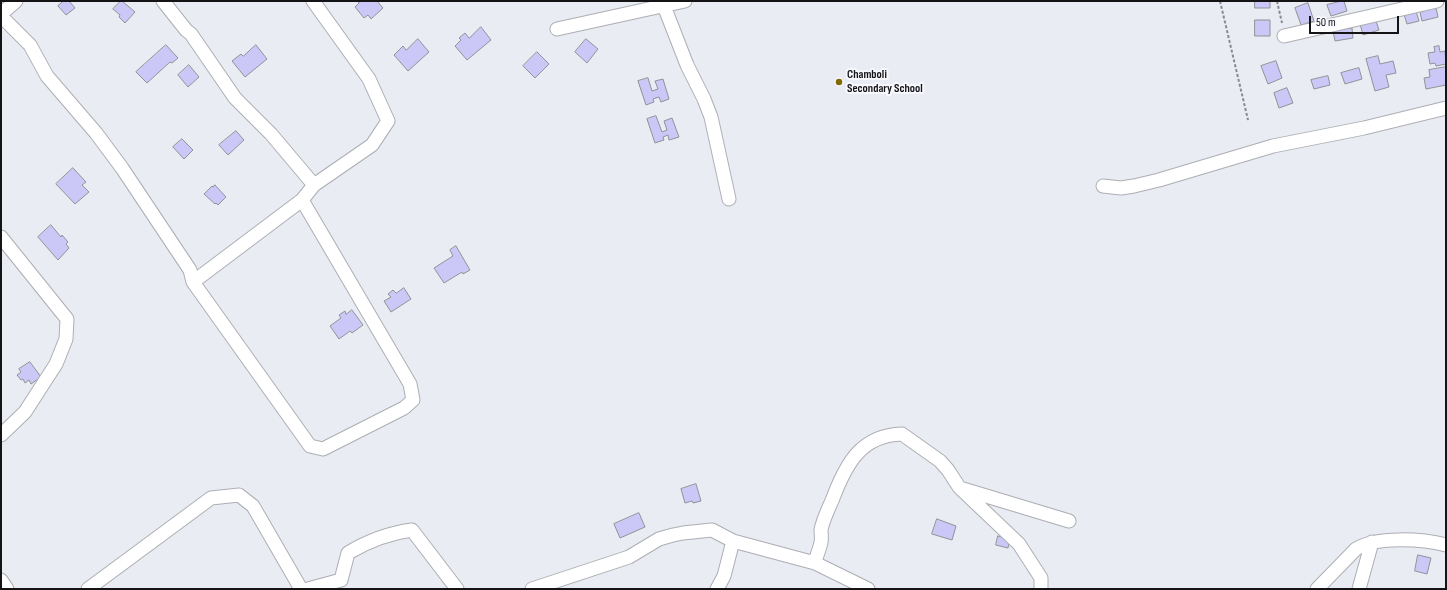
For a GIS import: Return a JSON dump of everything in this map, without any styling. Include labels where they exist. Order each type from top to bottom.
[{"type":"street","points":[[16,1],[1,15],[30,45],[47,76],[96,133],[122,168],[190,270],[193,282],[310,446],[323,449],[404,408],[413,400],[410,384],[302,200]]},
{"type":"street","points":[[162,1],[191,34],[235,98],[271,134],[314,185]]},
{"type":"street","points":[[193,282],[302,200],[314,185],[372,145],[388,121],[370,79],[312,1]]},
{"type":"street","points":[[557,29],[656,5],[685,1]]},
{"type":"street","points":[[1284,36],[1437,1]]},
{"type":"street","points":[[656,5],[704,99],[711,117],[729,199]]},
{"type":"street","points":[[1103,186],[1121,188],[1140,184],[1273,146],[1364,128],[1446,108]]},
{"type":"street","points":[[1,237],[67,319],[66,339],[56,364],[25,412],[1,434]]},
{"type":"street","points":[[815,563],[816,554],[821,544],[821,530],[838,484],[855,454],[866,444],[881,437],[902,434],[940,462],[948,470],[959,488],[1019,544],[1041,578],[1041,589]]},
{"type":"street","points":[[959,488],[1069,521]]},
{"type":"street","points":[[88,589],[206,501],[211,498],[239,494],[253,506],[301,589]]},
{"type":"street","points":[[308,589],[341,580],[348,553],[362,544],[396,532],[412,530],[457,589]]},
{"type":"street","points":[[532,589],[629,557],[659,539],[672,535],[712,530],[733,541],[815,563],[868,589]]},
{"type":"street","points":[[1317,589],[1356,549],[1363,545],[1372,542],[1421,540],[1446,545]]},
{"type":"street","points":[[717,589],[724,576],[733,541]]},
{"type":"street","points":[[1359,589],[1372,542]]},
{"type":"street","points":[[1,580],[7,589]]},
{"type":"path","points":[[1220,1],[1248,120]]},
{"type":"path","points":[[1277,1],[1284,36]]},
{"type":"building","points":[[64,1],[69,1],[75,8],[66,15],[58,6]]},
{"type":"building","points":[[121,1],[135,12],[125,23],[119,17],[120,15],[113,9]]},
{"type":"building","points":[[357,1],[377,1],[383,8],[371,19],[368,15],[364,18],[355,7],[359,3]]},
{"type":"building","points":[[1255,1],[1270,1],[1270,8],[1255,8]]},
{"type":"building","points":[[1344,1],[1347,11],[1331,16],[1327,5]]},
{"type":"building","points":[[1308,3],[1314,21],[1301,25],[1295,8]]},
{"type":"building","points":[[1429,7],[1430,9],[1436,8],[1438,17],[1422,21],[1420,12],[1424,11],[1424,8]]},
{"type":"building","points":[[1415,8],[1419,21],[1407,24],[1403,11]]},
{"type":"building","points":[[1255,20],[1270,20],[1270,36],[1255,36]]},
{"type":"building","points":[[1376,21],[1379,30],[1363,35],[1360,24]]},
{"type":"building","points":[[1342,26],[1343,29],[1352,28],[1353,38],[1335,41],[1333,31]]},
{"type":"building","points":[[481,27],[491,40],[467,60],[455,46],[461,40],[459,38],[465,33],[469,38]]},
{"type":"building","points":[[418,39],[429,52],[408,71],[394,55],[403,46],[406,50]]},
{"type":"building","points":[[586,39],[598,49],[587,63],[575,52]]},
{"type":"building","points":[[166,45],[178,58],[172,63],[170,62],[147,83],[136,72]]},
{"type":"building","points":[[256,45],[267,59],[245,77],[232,61],[241,54],[243,56]]},
{"type":"building","points":[[1439,46],[1440,52],[1445,51],[1446,64],[1436,66],[1435,63],[1430,64],[1428,53],[1435,52],[1434,47]]},
{"type":"building","points":[[537,52],[549,64],[535,78],[523,66]]},
{"type":"building","points":[[1378,56],[1380,64],[1393,61],[1396,73],[1386,75],[1389,87],[1375,91],[1366,59]]},
{"type":"building","points":[[1276,61],[1282,78],[1268,84],[1261,66]]},
{"type":"building","points":[[189,65],[199,77],[188,87],[178,75]]},
{"type":"building","points":[[1446,67],[1446,85],[1426,89],[1424,78],[1430,77],[1429,70]]},
{"type":"building","points":[[1359,68],[1362,79],[1345,84],[1341,73]]},
{"type":"building","points":[[1328,76],[1330,85],[1314,89],[1311,80]]},
{"type":"building","points":[[648,78],[652,91],[658,89],[655,81],[663,79],[669,99],[661,102],[659,97],[653,99],[654,102],[646,105],[638,81]]},
{"type":"building","points":[[1287,88],[1293,103],[1279,108],[1274,93]]},
{"type":"building","points":[[656,116],[662,132],[667,130],[664,121],[672,118],[679,137],[669,140],[668,135],[663,137],[664,140],[655,143],[647,119]]},
{"type":"building","points":[[236,131],[244,140],[228,155],[219,145]]},
{"type":"building","points":[[182,139],[193,150],[184,159],[173,147]]},
{"type":"building","points":[[73,168],[86,182],[82,185],[89,192],[75,204],[56,184]]},
{"type":"building","points":[[215,185],[226,197],[218,205],[204,194]]},
{"type":"building","points":[[51,225],[61,237],[62,235],[68,242],[66,244],[69,248],[58,260],[38,237]]},
{"type":"building","points":[[456,246],[470,270],[463,274],[462,272],[444,283],[434,268],[453,256],[450,250]]},
{"type":"building","points":[[404,288],[411,299],[391,312],[384,301],[391,297],[388,294],[393,290],[396,293]]},
{"type":"building","points":[[352,310],[363,325],[352,333],[350,331],[339,339],[330,326],[341,318],[339,315],[345,311],[346,314]]},
{"type":"building","points":[[30,362],[41,377],[31,384],[29,380],[25,383],[23,379],[21,380],[17,375],[21,372],[19,369]]},
{"type":"building","points":[[696,484],[701,501],[685,503],[681,489]]},
{"type":"building","points":[[639,513],[645,527],[620,538],[614,524]]},
{"type":"building","points":[[937,519],[956,526],[952,540],[932,534]]},
{"type":"building","points":[[998,536],[1010,539],[1008,548],[996,545]]},
{"type":"building","points":[[1418,555],[1431,558],[1427,574],[1415,571]]},
{"type":"place","name":"Chamboli Secondary School","points":[[839,82]]}]
